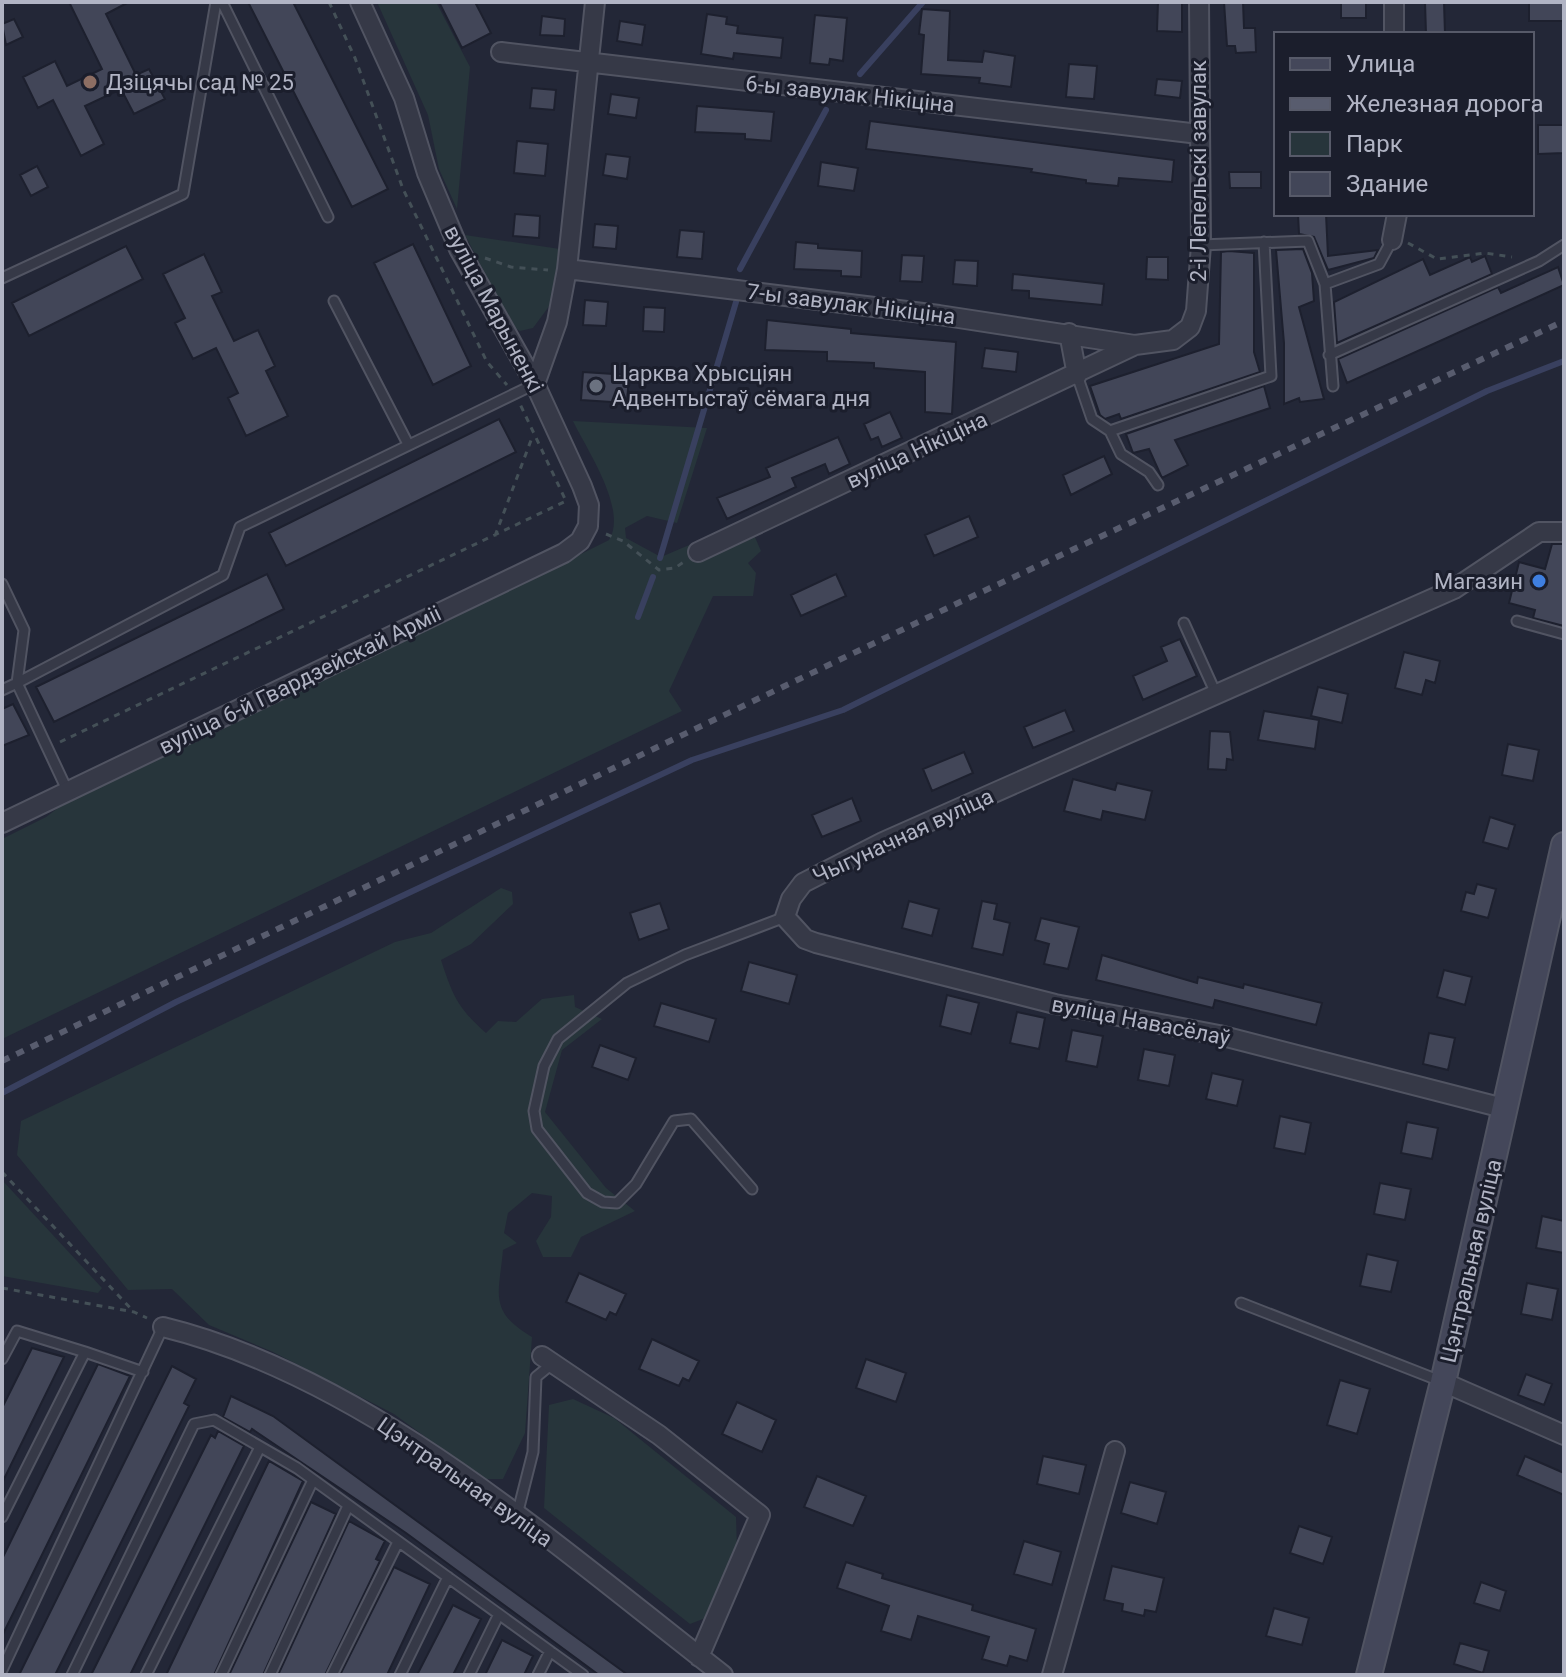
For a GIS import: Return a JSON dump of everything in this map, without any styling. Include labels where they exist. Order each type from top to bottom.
[{"type":"street","name":"вуліца Марыненкі","points":[[360,2],[404,98],[427,173],[459,249],[535,384],[582,486],[589,505],[588,526]]},
{"type":"street","points":[[535,384],[557,322],[567,269],[595,2]]},
{"type":"street","name":"2-і Лепельскі завулак","points":[[1135,345],[1173,340],[1190,327],[1196,311],[1201,245],[1199,2]]},
{"type":"street","points":[[1394,2],[1394,32]]},
{"type":"street","name":"6-ы завулак Нікіціна","points":[[501,52],[587,65],[1199,134]]},
{"type":"street","points":[[1392,240],[1397,216]]},
{"type":"street","name":"7-ы завулак Нікіціна","points":[[567,269],[1069,333],[1135,345]]},
{"type":"street","points":[[1069,333],[1077,375]]},
{"type":"street","name":"вуліца Нікіціна","points":[[698,552],[1135,345]]},
{"type":"street","name":"вуліца 6-й Гвардзейскай Арміі","points":[[6,818],[68,792],[564,553],[580,541],[588,526]]},
{"type":"street","name":"Чыгуначная вуліца","points":[[785,917],[791,899],[803,883],[883,842],[1454,589],[1539,532],[1564,532]]},
{"type":"street","name":"Цэнтральная вуліца","points":[[1369,1675],[1443,1382],[1507,1109],[1564,845]]},
{"type":"street","name":"вуліца Навасёлаў","points":[[785,917],[805,939],[816,943],[1055,1004],[1219,1035],[1507,1109]]},
{"type":"street","name":"Цэнтральная вуліца","points":[[163,1327],[200,1336],[267,1363],[389,1426],[517,1515],[723,1675]]},
{"type":"street","points":[[548,1360],[659,1435],[760,1515],[699,1657]]},
{"type":"street","points":[[1443,1382],[1564,1435]]},
{"type":"street","points":[[1052,1675],[1115,1451]]},
{"type":"lane","points":[[2,278],[183,194],[216,2]]},
{"type":"lane","points":[[222,2],[328,217]]},
{"type":"lane","points":[[1325,284],[1379,264],[1392,240]]},
{"type":"lane","points":[[1201,245],[1308,241],[1325,284],[1333,386]]},
{"type":"lane","points":[[1110,431],[1271,376],[1264,242]]},
{"type":"lane","points":[[1329,355],[1539,261],[1564,245]]},
{"type":"lane","points":[[334,301],[408,444]]},
{"type":"lane","points":[[1077,375],[1092,419],[1110,431],[1121,454],[1149,472],[1158,485]]},
{"type":"lane","points":[[2,690],[223,575],[240,527],[535,384]]},
{"type":"lane","points":[[2,584],[24,630],[17,683],[68,792]]},
{"type":"lane","points":[[1517,621],[1564,634]]},
{"type":"lane","points":[[1184,623],[1217,696]]},
{"type":"lane","points":[[752,1189],[691,1119],[674,1121],[636,1184],[617,1203],[603,1202],[587,1193],[537,1129],[534,1111],[544,1066],[558,1039],[627,983],[685,955],[785,917]]},
{"type":"lane","points":[[1241,1303],[1443,1382]]},
{"type":"lane","points":[[2,1670],[163,1327]]},
{"type":"lane","points":[[2,1359],[17,1331],[143,1372]]},
{"type":"lane","points":[[2,1517],[85,1352]]},
{"type":"lane","points":[[517,1515],[533,1452],[536,1377],[548,1360]]},
{"type":"lane","points":[[72,1675],[194,1424],[214,1420],[313,1480],[583,1675]]},
{"type":"lane","points":[[146,1675],[260,1447]]},
{"type":"lane","points":[[221,1675],[313,1480]]},
{"type":"lane","points":[[270,1675],[348,1506]]},
{"type":"lane","points":[[332,1675],[398,1542]]},
{"type":"lane","points":[[400,1675],[448,1577]]},
{"type":"lane","points":[[469,1675],[499,1614]]},
{"type":"lane","points":[[538,1675],[550,1651]]},
{"type":"path","points":[[48,748],[566,501],[515,393],[487,362],[403,189],[355,58],[329,2]]},
{"type":"path","points":[[1392,240],[1411,244],[1437,259],[1485,253],[1539,261]]},
{"type":"path","points":[[459,249],[511,267],[567,269]]},
{"type":"path","points":[[494,536],[533,435]]},
{"type":"path","points":[[588,526],[623,541],[659,570],[675,568],[698,552]]},
{"type":"path","points":[[2,1172],[134,1312]]},
{"type":"path","points":[[2,1288],[134,1312],[163,1327]]},
{"type":"green space","points":[[377,2],[436,2],[470,67],[457,209],[439,169],[428,115]]},
{"type":"green space","points":[[465,235],[560,249],[550,305],[533,328],[520,331],[513,327]]},
{"type":"green space","points":[[573,421],[707,428],[677,523],[647,516],[625,528],[626,538],[661,557],[722,531],[754,535],[761,551],[748,563],[756,573],[753,596],[713,596],[669,691],[682,711],[2,1039],[2,839],[46,817],[78,793],[439,625],[609,540],[613,527],[610,497]]},
{"type":"green space","points":[[501,888],[512,892],[513,904],[471,944],[441,960],[449,983],[462,1008],[486,1033],[498,1021],[516,1022],[542,999],[574,995],[575,1007],[602,1019],[562,1050],[545,1112],[606,1188],[635,1211],[581,1237],[571,1257],[543,1257],[536,1241],[551,1217],[552,1196],[532,1193],[508,1213],[504,1233],[517,1243],[503,1250],[499,1290],[502,1310],[508,1319],[532,1337],[525,1433],[503,1479],[483,1479],[394,1414],[273,1352],[209,1325],[172,1289],[128,1290],[17,1155],[21,1121],[395,942],[431,933]]},
{"type":"green space","points":[[2,1180],[102,1288],[98,1293],[2,1276]]},
{"type":"green space","points":[[573,1399],[614,1418],[736,1517],[737,1550],[708,1617],[690,1624],[544,1508],[549,1405]]},
{"type":"building","points":[[69,2],[129,2],[106,14],[136,75],[149,69],[165,99],[134,114],[121,89],[85,106],[104,144],[81,156],[53,100],[38,108],[23,77],[55,61],[67,86],[102,69]]},
{"type":"building","points":[[248,2],[293,2],[388,189],[352,207]]},
{"type":"building","points":[[439,2],[475,2],[491,33],[462,48]]},
{"type":"building","points":[[1158,2],[1182,2],[1182,32],[1157,31]]},
{"type":"building","points":[[1224,2],[1243,2],[1244,28],[1255,28],[1256,52],[1236,53],[1235,46],[1227,46]]},
{"type":"building","points":[[1341,2],[1366,2],[1366,18],[1341,18]]},
{"type":"building","points":[[1425,2],[1444,2],[1445,32],[1426,32]]},
{"type":"building","points":[[1529,2],[1564,2],[1564,21],[1529,21]]},
{"type":"building","points":[[922,9],[950,11],[948,60],[982,62],[984,51],[1015,56],[1011,87],[979,83],[980,78],[921,74],[924,35],[919,34]]},
{"type":"building","points":[[707,14],[727,17],[726,24],[738,26],[737,33],[783,38],[781,58],[734,53],[733,59],[701,54]]},
{"type":"building","points":[[815,15],[847,18],[843,61],[830,59],[829,65],[810,63]]},
{"type":"building","points":[[542,16],[565,19],[564,36],[540,35]]},
{"type":"building","points":[[14,19],[23,37],[6,45],[2,24]]},
{"type":"building","points":[[620,21],[645,25],[642,45],[617,41]]},
{"type":"building","points":[[1069,64],[1097,66],[1094,99],[1066,97]]},
{"type":"building","points":[[1157,79],[1182,81],[1180,98],[1155,95]]},
{"type":"building","points":[[532,88],[556,90],[554,110],[530,108]]},
{"type":"building","points":[[611,94],[639,98],[636,118],[608,114]]},
{"type":"building","points":[[697,106],[774,112],[771,141],[745,139],[745,134],[695,132]]},
{"type":"building","points":[[870,121],[1174,160],[1172,182],[1119,178],[1118,186],[1086,183],[1086,180],[1031,172],[1032,169],[866,149]]},
{"type":"building","points":[[1538,125],[1563,125],[1564,153],[1538,154]]},
{"type":"building","points":[[517,141],[548,144],[545,176],[514,173]]},
{"type":"building","points":[[606,154],[630,157],[627,179],[603,175]]},
{"type":"building","points":[[821,162],[858,168],[854,191],[818,186]]},
{"type":"building","points":[[37,166],[48,187],[31,196],[20,175]]},
{"type":"building","points":[[1229,172],[1261,172],[1261,188],[1230,188]]},
{"type":"building","points":[[515,214],[540,216],[539,238],[513,236]]},
{"type":"building","points":[[1298,216],[1326,216],[1328,256],[1378,250],[1374,258],[1328,270],[1314,237],[1299,234]]},
{"type":"building","points":[[595,224],[618,226],[616,249],[593,247]]},
{"type":"building","points":[[680,230],[704,232],[702,259],[677,257]]},
{"type":"building","points":[[796,242],[818,244],[818,248],[862,251],[861,277],[841,276],[841,271],[794,269]]},
{"type":"building","points":[[413,244],[471,366],[433,385],[374,263]]},
{"type":"building","points":[[126,246],[143,279],[29,336],[12,303]]},
{"type":"building","points":[[1303,249],[1312,273],[1314,301],[1299,307],[1324,399],[1300,402],[1299,398],[1284,404],[1284,343],[1276,250]]},
{"type":"building","points":[[1221,252],[1254,253],[1254,352],[1260,372],[1121,419],[1119,414],[1105,419],[1100,415],[1090,386],[1219,344]]},
{"type":"building","points":[[204,254],[222,292],[212,296],[234,341],[258,330],[275,366],[266,371],[288,416],[246,436],[228,398],[238,393],[216,348],[193,359],[175,323],[185,318],[163,274]]},
{"type":"building","points":[[902,255],[924,256],[922,282],[900,281]]},
{"type":"building","points":[[1485,256],[1492,274],[1337,343],[1334,302],[1423,259],[1430,275],[1470,257],[1472,262]]},
{"type":"building","points":[[1147,257],[1168,257],[1168,280],[1146,279]]},
{"type":"building","points":[[955,260],[978,261],[977,286],[953,284]]},
{"type":"building","points":[[1558,267],[1564,285],[1347,383],[1338,359],[1498,287],[1501,293]]},
{"type":"building","points":[[1013,274],[1104,284],[1102,305],[1029,298],[1029,291],[1012,290]]},
{"type":"building","points":[[585,300],[608,302],[606,326],[583,325]]},
{"type":"building","points":[[644,307],[665,308],[664,332],[643,331]]},
{"type":"building","points":[[767,320],[851,329],[851,333],[956,342],[952,414],[925,412],[925,372],[874,368],[874,363],[827,361],[827,352],[765,350]]},
{"type":"building","points":[[985,348],[1018,352],[1016,372],[982,368]]},
{"type":"building","points":[[583,372],[629,375],[627,403],[581,400]]},
{"type":"building","points":[[1264,386],[1270,408],[1175,440],[1188,465],[1162,478],[1149,449],[1133,453],[1126,434]]},
{"type":"building","points":[[890,412],[902,438],[882,447],[878,437],[871,440],[864,424]]},
{"type":"building","points":[[499,419],[516,452],[286,566],[269,533]]},
{"type":"building","points":[[838,437],[850,464],[829,474],[825,464],[792,478],[796,487],[727,519],[717,498],[770,477],[766,468]]},
{"type":"building","points":[[1104,456],[1112,474],[1071,495],[1063,475]]},
{"type":"building","points":[[969,516],[978,537],[934,556],[925,535]]},
{"type":"building","name":"Магазин","points":[[1552,544],[1564,544],[1564,626],[1533,618],[1535,610],[1509,603],[1519,562],[1545,569]]},
{"type":"building","points":[[267,574],[284,609],[54,722],[36,687]]},
{"type":"building","points":[[836,574],[846,596],[801,616],[791,595]]},
{"type":"building","points":[[1180,639],[1197,676],[1143,700],[1133,676],[1167,661],[1161,647]]},
{"type":"building","points":[[1404,652],[1440,661],[1435,683],[1426,680],[1422,695],[1395,688]]},
{"type":"building","points":[[1318,687],[1348,694],[1342,723],[1311,716]]},
{"type":"building","points":[[13,704],[29,735],[2,746],[2,709]]},
{"type":"building","points":[[1065,710],[1074,731],[1033,748],[1024,727]]},
{"type":"building","points":[[1264,711],[1319,720],[1315,749],[1258,740]]},
{"type":"building","points":[[1210,731],[1230,732],[1233,760],[1227,759],[1226,770],[1208,769]]},
{"type":"building","points":[[1508,744],[1539,750],[1533,781],[1502,775]]},
{"type":"building","points":[[964,752],[973,773],[932,791],[923,769]]},
{"type":"building","points":[[1073,779],[1115,790],[1117,783],[1152,791],[1145,820],[1103,811],[1101,820],[1064,811]]},
{"type":"building","points":[[852,798],[861,821],[822,837],[812,815]]},
{"type":"building","points":[[1490,817],[1515,825],[1508,849],[1483,842]]},
{"type":"building","points":[[1477,884],[1496,889],[1488,918],[1461,911],[1466,892],[1474,894]]},
{"type":"building","points":[[909,901],[939,909],[932,936],[902,928]]},
{"type":"building","points":[[982,901],[997,904],[994,919],[1010,923],[1003,955],[972,948]]},
{"type":"building","points":[[660,903],[669,929],[639,940],[630,913]]},
{"type":"building","points":[[1041,918],[1079,927],[1068,969],[1044,964],[1049,944],[1035,940]]},
{"type":"building","points":[[1102,955],[1197,983],[1198,977],[1243,988],[1244,984],[1322,1003],[1316,1025],[1215,1000],[1213,1008],[1096,980]]},
{"type":"building","points":[[749,962],[797,975],[789,1004],[741,991]]},
{"type":"building","points":[[1444,970],[1472,977],[1465,1005],[1437,997]]},
{"type":"building","points":[[947,995],[979,1003],[971,1034],[940,1026]]},
{"type":"building","points":[[661,1003],[716,1019],[709,1042],[654,1026]]},
{"type":"building","points":[[1017,1012],[1045,1018],[1039,1049],[1010,1043]]},
{"type":"building","points":[[1072,1030],[1103,1036],[1097,1067],[1066,1061]]},
{"type":"building","points":[[1429,1033],[1455,1038],[1448,1070],[1423,1064]]},
{"type":"building","points":[[600,1045],[636,1058],[628,1080],[592,1067]]},
{"type":"building","points":[[1144,1049],[1175,1055],[1169,1086],[1138,1080]]},
{"type":"building","points":[[1212,1073],[1243,1080],[1237,1106],[1206,1099]]},
{"type":"building","points":[[1280,1116],[1311,1123],[1305,1154],[1274,1148]]},
{"type":"building","points":[[1407,1122],[1438,1128],[1432,1159],[1401,1153]]},
{"type":"building","points":[[1380,1183],[1411,1189],[1405,1220],[1374,1214]]},
{"type":"building","points":[[1542,1216],[1564,1221],[1564,1253],[1536,1248]]},
{"type":"building","points":[[1367,1254],[1398,1261],[1391,1292],[1360,1286]]},
{"type":"building","points":[[579,1273],[626,1294],[616,1315],[610,1312],[606,1320],[566,1302]]},
{"type":"building","points":[[1527,1283],[1558,1289],[1552,1320],[1521,1314]]},
{"type":"building","points":[[652,1339],[699,1361],[689,1381],[683,1378],[679,1386],[639,1369]]},
{"type":"building","points":[[32,1348],[64,1357],[2,1483],[2,1408]]},
{"type":"building","points":[[866,1359],[906,1373],[896,1402],[856,1388]]},
{"type":"building","points":[[98,1364],[130,1376],[2,1636],[2,1559]]},
{"type":"building","points":[[172,1366],[196,1379],[184,1403],[189,1406],[55,1675],[19,1675]]},
{"type":"building","points":[[1526,1374],[1552,1384],[1544,1405],[1518,1395]]},
{"type":"building","points":[[1340,1380],[1370,1389],[1357,1434],[1327,1425]]},
{"type":"building","points":[[231,1396],[273,1416],[628,1675],[599,1675],[406,1533],[252,1429],[250,1432],[223,1417]]},
{"type":"building","points":[[737,1402],[776,1420],[762,1452],[722,1434]]},
{"type":"building","points":[[218,1431],[244,1446],[130,1675],[91,1675],[211,1435],[215,1438]]},
{"type":"building","points":[[1043,1456],[1086,1465],[1079,1494],[1037,1484]]},
{"type":"building","points":[[1525,1456],[1564,1473],[1564,1495],[1517,1475]]},
{"type":"building","points":[[269,1461],[303,1481],[214,1675],[166,1675]]},
{"type":"building","points":[[817,1476],[866,1496],[853,1526],[804,1507]]},
{"type":"building","points":[[1130,1482],[1166,1492],[1157,1524],[1121,1513]]},
{"type":"building","points":[[311,1502],[336,1514],[263,1675],[229,1675]]},
{"type":"building","points":[[349,1521],[385,1541],[376,1559],[380,1561],[325,1675],[278,1675]]},
{"type":"building","points":[[1299,1526],[1332,1537],[1323,1564],[1290,1553]]},
{"type":"building","points":[[1024,1541],[1061,1552],[1052,1585],[1014,1574]]},
{"type":"building","points":[[846,1562],[883,1574],[882,1578],[973,1605],[972,1610],[1036,1629],[1027,1661],[1010,1656],[1007,1666],[982,1659],[989,1637],[918,1616],[911,1640],[881,1631],[889,1606],[837,1588]]},
{"type":"building","points":[[1112,1566],[1164,1578],[1156,1612],[1145,1610],[1144,1616],[1122,1611],[1123,1604],[1104,1600]]},
{"type":"building","points":[[394,1567],[430,1584],[387,1675],[340,1675]]},
{"type":"building","points":[[1481,1582],[1506,1591],[1500,1611],[1474,1603]]},
{"type":"building","points":[[453,1605],[481,1619],[453,1675],[417,1675]]},
{"type":"building","points":[[1274,1608],[1309,1618],[1302,1645],[1266,1636]]},
{"type":"building","points":[[502,1640],[533,1656],[524,1675],[485,1675]]},
{"type":"building","points":[[1460,1643],[1489,1651],[1483,1673],[1454,1664]]},
{"type":"waterway","points":[[860,74],[923,2]]},
{"type":"waterway","points":[[740,269],[826,110]]},
{"type":"waterway","points":[[660,558],[736,302]]},
{"type":"waterway","points":[[2,1093],[176,1002],[692,760],[843,710],[1487,391],[1564,361]]},
{"type":"waterway","points":[[638,617],[653,577]]},
{"type":"railway","points":[[2,1061],[958,603],[1564,321]]},
{"type":"place","name":"Дзіцячы сад № 25","points":[[90,82]]},
{"type":"place","name":"Царква Хрысціян Адвентыстаў сёмага дня","points":[[596,386]]},
{"type":"place","name":"Магазин","points":[[1539,581]]}]
